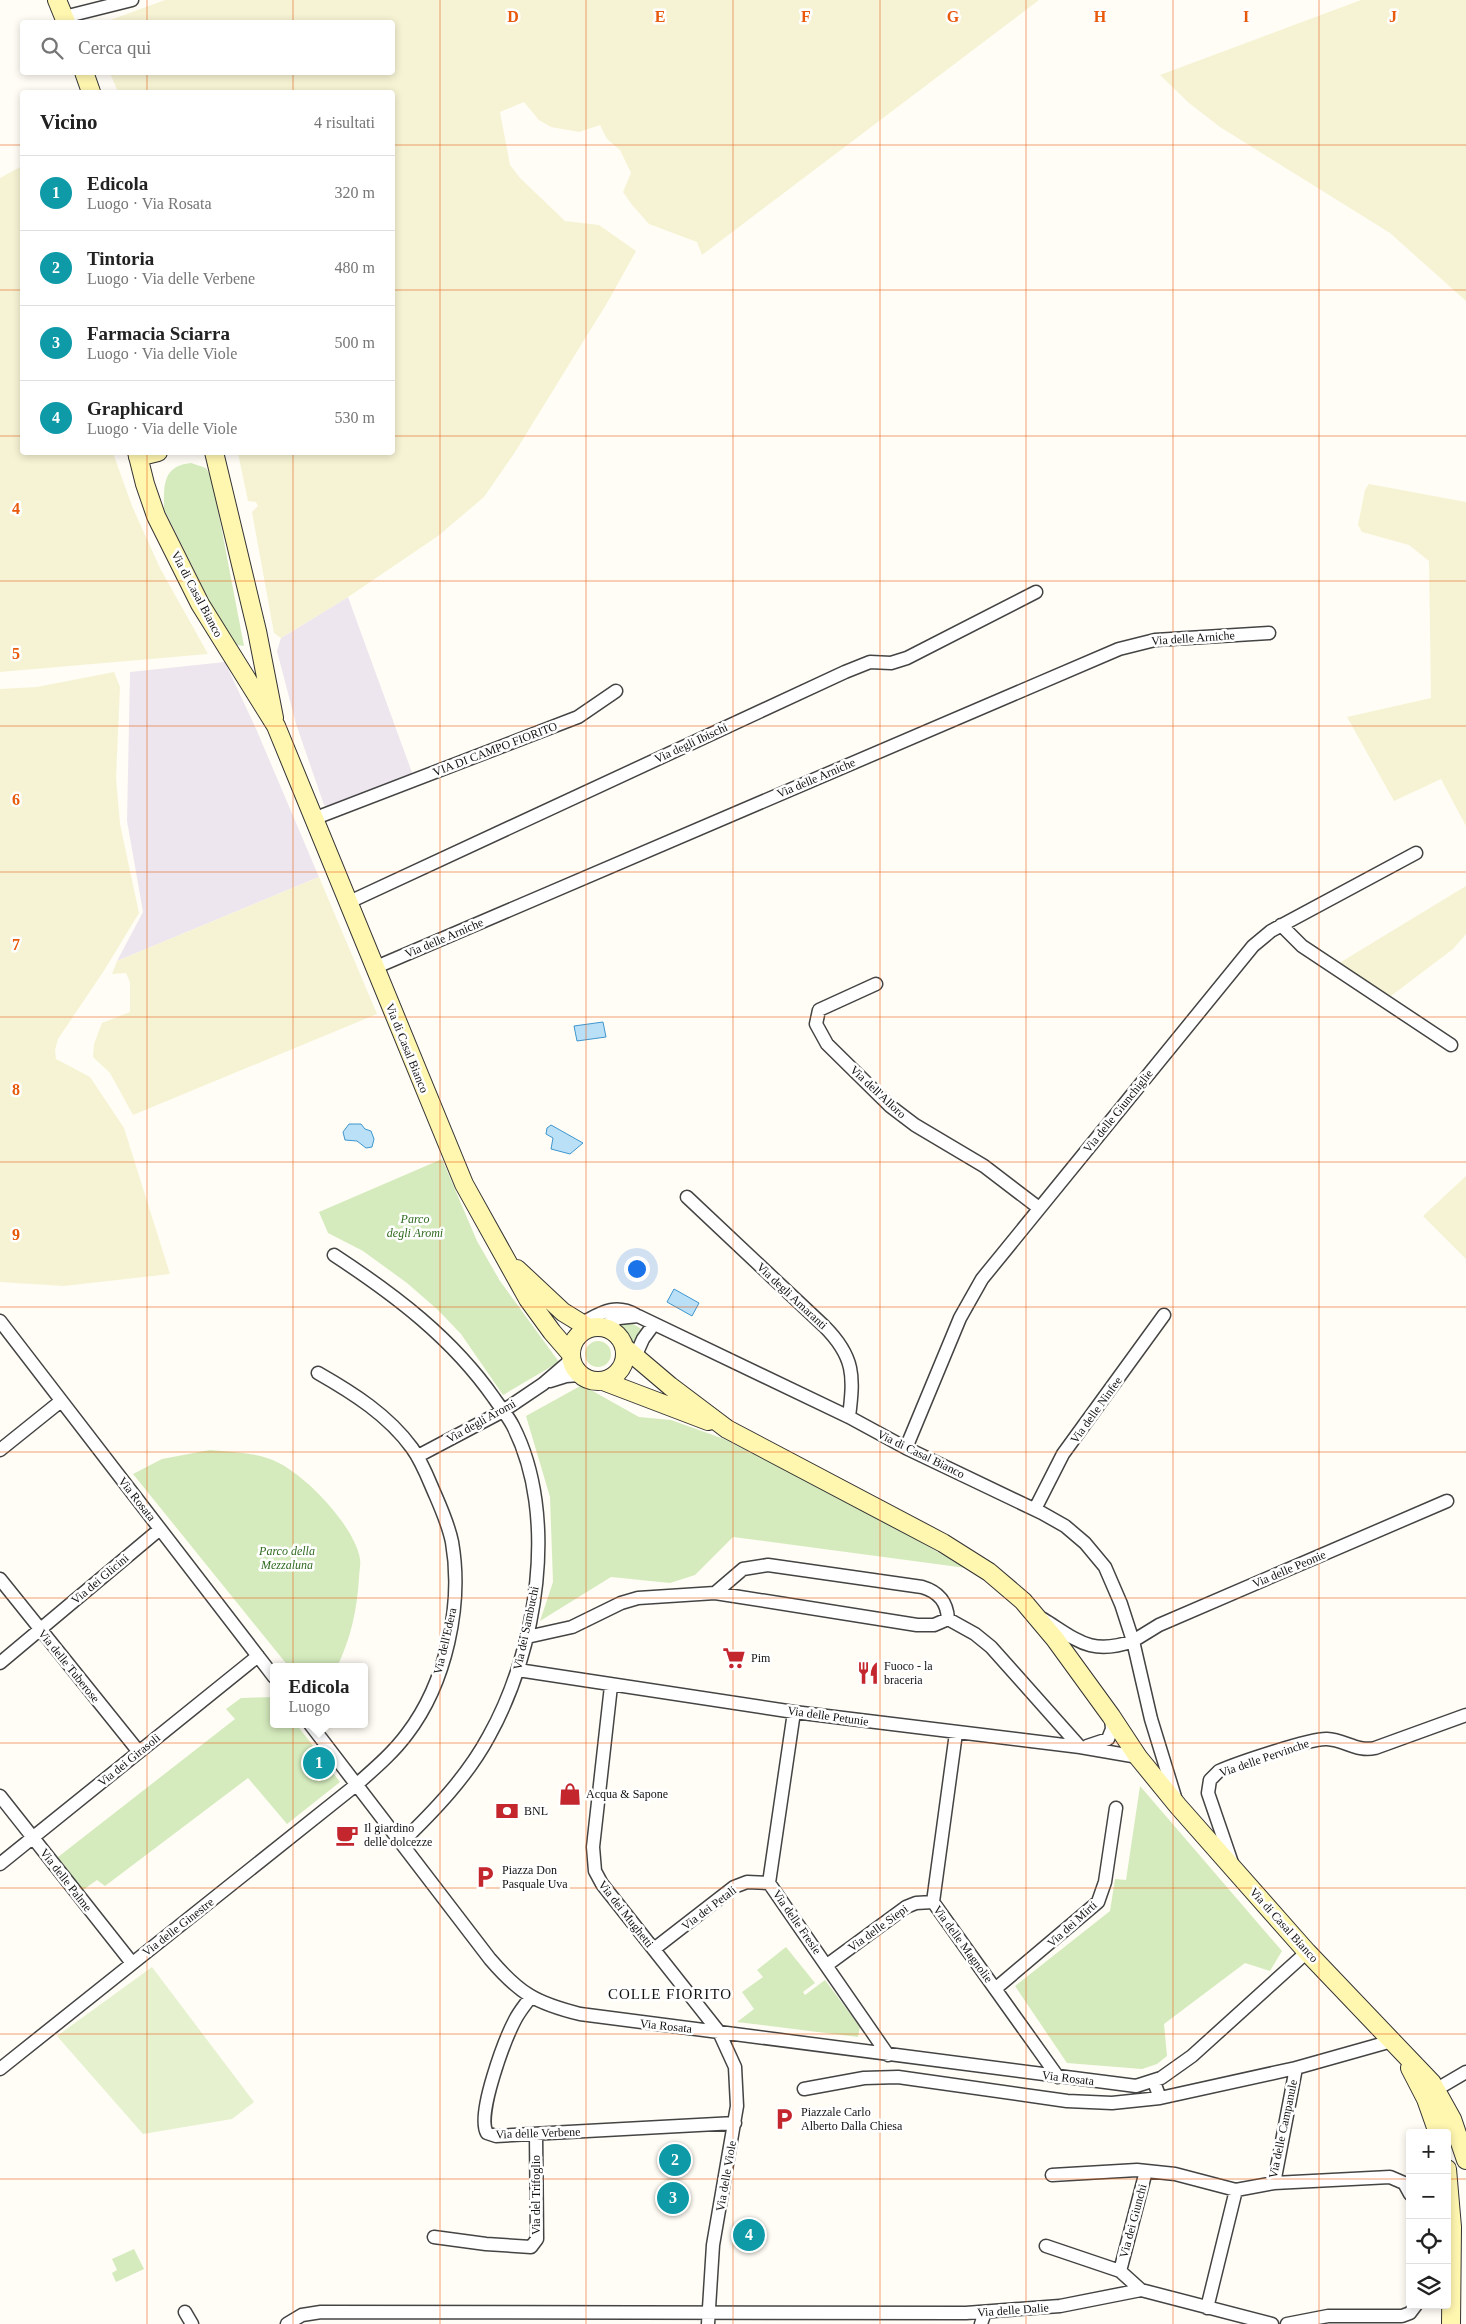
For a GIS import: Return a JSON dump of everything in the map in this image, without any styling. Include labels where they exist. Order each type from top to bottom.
[{"type":"main road","points":[[57,0],[64,20]]},
{"type":"main road","points":[[80,75],[83,90]]},
{"type":"main road","points":[[85,75],[90,90]]},
{"type":"main road","name":"Via di Casal Bianco","points":[[138,455],[156,516],[200,604],[276,726],[347,903],[464,1184],[505,1259],[542,1320],[574,1363]]},
{"type":"main road","name":"Via di Casal Bianco","points":[[215,455],[257,631],[276,726]]},
{"type":"main road","points":[[505,1259],[563,1312],[591,1326],[616,1333],[630,1352],[625,1355],[621,1369],[603,1381]]},
{"type":"main road","points":[[591,1326],[578,1335],[571,1347],[574,1363],[595,1381],[603,1381],[727,1429]]},
{"type":"main road","name":"Via di Casal Bianco","points":[[630,1352],[670,1386],[727,1429],[951,1548],[1000,1580],[1034,1613],[1111,1716],[1138,1757],[1178,1806],[1307,1952],[1417,2065],[1437,2089],[1456,2128],[1466,2160]]},
{"type":"main road","name":"Via di Casal Bianco","points":[[1392,2041],[1422,2090],[1437,2129]]},
{"type":"main road","points":[[1447,2174],[1452,2227],[1451,2324]]},
{"type":"street","points":[[64,20],[132,0]]},
{"type":"street","name":"Via degli Ibischi","points":[[347,903],[845,672],[870,662],[891,664],[907,658],[1036,592]]},
{"type":"street","name":"Via delle Arniche","points":[[374,968],[1123,647],[1155,640],[1269,633]]},
{"type":"street","name":"VIA DI CAMPO FIORITO","points":[[313,819],[578,717],[616,692]]},
{"type":"street","name":"Via delle Giunchiglie","points":[[906,1448],[972,1294],[986,1273],[1253,946],[1261,937],[1281,925],[1416,853]]},
{"type":"street","points":[[1281,925],[1302,946],[1451,1045]]},
{"type":"street","name":"Via dell'Alloro","points":[[876,984],[819,1010],[816,1024],[824,1039],[896,1111],[988,1168],[1039,1208]]},
{"type":"street","name":"Via degli Amaranti","points":[[687,1197],[824,1326],[842,1347],[852,1370],[849,1417]]},
{"type":"street","name":"Via dei Sambuchi","points":[[334,1255],[385,1289],[423,1320],[461,1356],[513,1426],[522,1450],[534,1497],[538,1540],[537,1569],[527,1637],[506,1703],[479,1752],[444,1798],[401,1843]]},
{"type":"street","name":"Via di Casal Bianco","points":[[591,1326],[612,1309],[624,1310],[849,1417],[906,1448],[1035,1509],[1065,1526],[1085,1543],[1102,1563],[1116,1592],[1133,1641],[1151,1719],[1178,1806]]},
{"type":"street","name":"Via delle Ninfee","points":[[1035,1509],[1063,1454],[1164,1315]]},
{"type":"street","points":[[591,1326],[619,1318],[638,1316]]},
{"type":"street","name":"Via Rosata","points":[[0,1321],[270,1672]]},
{"type":"street","points":[[630,1352],[654,1324]]},
{"type":"street","name":"Via degli Aromi","points":[[418,1456],[503,1411],[574,1363]]},
{"type":"street","name":"Via dell'Edera","points":[[318,1373],[374,1409],[406,1440],[418,1456],[442,1511],[452,1542],[454,1592],[450,1630],[436,1681],[420,1715],[397,1746],[356,1785]]},
{"type":"street","points":[[0,1450],[62,1401]]},
{"type":"street","name":"Via delle Peonie","points":[[1133,1641],[1159,1625],[1447,1501]]},
{"type":"street","name":"Via dei Glicini","points":[[0,1663],[160,1529]]},
{"type":"street","points":[[715,1593],[743,1569],[768,1565],[922,1587],[935,1592],[941,1598],[948,1612],[948,1619]]},
{"type":"street","name":"Via delle Tuberose","points":[[0,1579],[138,1752]]},
{"type":"street","points":[[527,1637],[572,1627],[621,1603],[638,1598],[715,1593],[916,1625],[934,1624],[948,1619],[975,1634],[991,1647],[1080,1747],[1108,1739],[1112,1729],[1111,1716]]},
{"type":"street","name":"Via di Casal Bianco","points":[[1034,1613],[1091,1646],[1106,1648],[1133,1641]]},
{"type":"street","name":"Via dei Girasoli","points":[[0,1864],[258,1656]]},
{"type":"street","name":"Via delle Petunie","points":[[518,1670],[611,1686],[794,1712],[1080,1747],[1138,1757]]},
{"type":"street","name":"Via dei Mughetti","points":[[611,1686],[593,1842],[593,1865],[602,1884],[719,2032]]},
{"type":"street","name":"Via delle Fresie","points":[[794,1712],[769,1883],[888,2055]]},
{"type":"street","name":"Via delle Pervinche","points":[[1234,1870],[1208,1793],[1210,1780],[1216,1774],[1317,1739],[1337,1741],[1361,1749],[1375,1748],[1466,1715]]},
{"type":"street","name":"Via Rosata","points":[[313,1728],[494,1965],[508,1980],[530,1998],[580,2014],[1129,2086],[1154,2082],[1192,2056],[1307,1952]]},
{"type":"street","name":"Via delle Magnolie","points":[[956,1733],[933,1902],[1058,2077]]},
{"type":"street","name":"Via delle Ginestre","points":[[0,2069],[356,1785]]},
{"type":"street","name":"Via delle Palme","points":[[0,1796],[132,1964]]},
{"type":"street","name":"Via dei Mirti","points":[[995,1989],[1096,1905],[1105,1882],[1116,1808]]},
{"type":"street","name":"Via dei Petali","points":[[654,1949],[734,1887],[747,1882],[769,1883]]},
{"type":"street","name":"Via delle Siepi","points":[[827,1966],[906,1907],[916,1903],[933,1902]]},
{"type":"street","name":"Via delle Verbene","points":[[530,1998],[517,2016],[509,2034],[487,2098],[484,2127],[487,2134],[493,2136],[735,2124]]},
{"type":"street","name":"Via delle Viole","points":[[708,2319],[714,2237],[735,2124],[738,2094],[736,2075],[728,2049],[719,2032]]},
{"type":"street","name":"Via Rosata","points":[[804,2089],[864,2078],[898,2077],[1068,2101],[1112,2103],[1160,2098],[1296,2068],[1392,2041]]},
{"type":"street","name":"Via delle Campanule","points":[[1236,2190],[1274,2183],[1296,2068]]},
{"type":"street","points":[[1437,2089],[1466,2072]]},
{"type":"street","points":[[1154,2082],[1160,2098]]},
{"type":"street","name":"Via del Trifoglio","points":[[434,2237],[486,2244],[531,2247],[537,2239],[536,2134]]},
{"type":"street","points":[[1052,2174],[1118,2170],[1146,2171],[1175,2174],[1236,2190],[1207,2308]]},
{"type":"street","name":"Via dei Giunchi","points":[[1120,2271],[1146,2171]]},
{"type":"street","points":[[1274,2183],[1390,2177],[1404,2183],[1406,2187]]},
{"type":"street","points":[[1046,2246],[1120,2271],[1141,2290],[1272,2324]]},
{"type":"street","name":"Via delle Dalie","points":[[287,2324],[297,2317],[313,2313],[397,2318],[983,2318],[1060,2306],[1141,2290]]},
{"type":"street","points":[[1287,2324],[1328,2316],[1402,2316],[1410,2313],[1413,2309]]},
{"type":"street","points":[[185,2312],[192,2324]]},
{"type":"shaded area","points":[[165,0],[1039,0],[702,255],[697,242],[649,224],[632,205],[623,192],[631,173],[620,150],[607,139],[600,125],[579,132],[551,127],[539,120],[524,102],[500,112],[510,165],[520,178],[565,221],[599,225],[636,251],[607,303],[515,452],[484,497],[438,536],[348,597],[281,638],[274,633],[252,512],[258,506],[256,502],[248,501],[238,455],[395,455],[395,90],[117,90],[111,75],[395,75],[395,20],[110,20]]},
{"type":"shaded area","points":[[1361,0],[1466,0],[1466,301],[1390,233],[1220,127],[1189,103],[1160,75]]},
{"type":"shaded area","points":[[20,167],[20,455],[114,455],[132,506],[160,568],[208,654],[0,672],[0,178]]},
{"type":"shaded area","points":[[1369,484],[1466,502],[1466,826],[1441,779],[1394,801],[1347,717],[1431,698],[1429,561],[1409,545],[1362,532],[1358,525],[1365,490]]},
{"type":"shaded area","points":[[348,597],[414,778],[328,807],[324,805],[296,724],[277,651],[281,638]]},
{"type":"shaded area","points":[[225,662],[257,731],[319,877],[117,961],[143,912],[127,821],[130,672]]},
{"type":"shaded area","points":[[114,672],[120,687],[116,778],[120,824],[139,913],[105,969],[58,1039],[55,1050],[56,1059],[90,1077],[124,1128],[170,1274],[64,1286],[0,1282],[0,689],[37,687]]},
{"type":"shaded area","points":[[319,877],[377,1014],[133,1115],[110,1073],[93,1057],[94,1044],[102,1023],[130,1012],[130,982],[126,973],[112,974],[117,961]]},
{"type":"shaded area","points":[[1466,886],[1466,934],[1453,949],[1387,999],[1336,965]]},
{"type":"shaded area","points":[[1466,1176],[1466,1259],[1423,1216]]},
{"type":"green space","points":[[191,463],[206,468],[212,479],[244,646],[237,645],[223,628],[164,509],[164,493],[167,478],[175,468]]},
{"type":"green space","name":"Parco degli Aromi","points":[[442,1159],[477,1241],[500,1281],[559,1362],[503,1395],[461,1334],[438,1310],[407,1283],[363,1251],[328,1233],[319,1212]]},
{"type":"green space","points":[[630,1322],[643,1330],[634,1344],[613,1327]]},
{"type":"green space","points":[[598,1341],[607,1345],[611,1354],[607,1363],[598,1367],[589,1363],[585,1354],[589,1345]]},
{"type":"green space","points":[[582,1385],[639,1417],[671,1420],[724,1439],[876,1517],[966,1568],[733,1537],[695,1575],[670,1583],[611,1577],[540,1621],[553,1582],[550,1497],[526,1416]]},
{"type":"green space","name":"Parco della Mezzaluna","points":[[210,1450],[255,1455],[270,1459],[297,1475],[338,1516],[356,1546],[360,1559],[357,1601],[346,1645],[339,1663],[286,1663],[133,1474],[162,1459]]},
{"type":"green space","points":[[270,1697],[270,1728],[299,1728],[318,1752],[308,1760],[321,1776],[330,1769],[340,1782],[287,1824],[248,1778],[105,1886],[97,1880],[83,1890],[58,1857],[235,1719],[226,1709],[241,1698]]},
{"type":"green space","points":[[1140,1786],[1282,1951],[1270,1971],[1245,1963],[1164,2024],[1167,2056],[1157,2064],[1142,2069],[1067,2063],[1015,1986],[1110,1911],[1115,1879],[1126,1880]]},
{"type":"green space","points":[[786,1947],[815,1983],[803,1992],[805,1995],[825,1980],[860,2027],[858,2037],[737,2022],[754,2009],[742,1992],[763,1977],[757,1970]]},
{"type":"green space","points":[[152,1967],[254,2102],[232,2119],[143,2134],[57,2036]]},
{"type":"green space","points":[[134,2249],[144,2269],[116,2282],[112,2273],[117,2270],[112,2259]]},
{"type":"water","points":[[603,1022],[606,1037],[577,1041],[574,1026]]},
{"type":"water","points":[[349,1124],[361,1124],[365,1129],[371,1131],[374,1139],[372,1147],[366,1148],[357,1141],[345,1140],[343,1132]]},
{"type":"water","points":[[551,1125],[583,1143],[570,1154],[551,1149],[553,1138],[546,1134],[547,1128]]},
{"type":"water","points":[[674,1289],[699,1303],[692,1316],[667,1302]]},
{"type":"place","name":"Pim","points":[[734,1658]]},
{"type":"place","name":"Fuoco - la braceria","points":[[868,1673]]},
{"type":"place","name":"Edicola","points":[[319,1763]]},
{"type":"place","name":"Acqua & Sapone","points":[[570,1794]]},
{"type":"place","name":"BNL","points":[[507,1811]]},
{"type":"place","name":"Il giardino delle dolcezze","points":[[347,1835]]},
{"type":"place","name":"Piazza Don Pasquale Uva","points":[[485,1877]]},
{"type":"place","name":"Piazzale Carlo Alberto Dalla Chiesa","points":[[784,2119]]},
{"type":"place","name":"Tintoria","points":[[675,2160]]},
{"type":"place","name":"Farmacia Sciarra","points":[[673,2198]]},
{"type":"place","name":"Graphicard","points":[[749,2235]]},
{"type":"district","name":"COLLE FIORITO","points":[[670,1994]]}]
